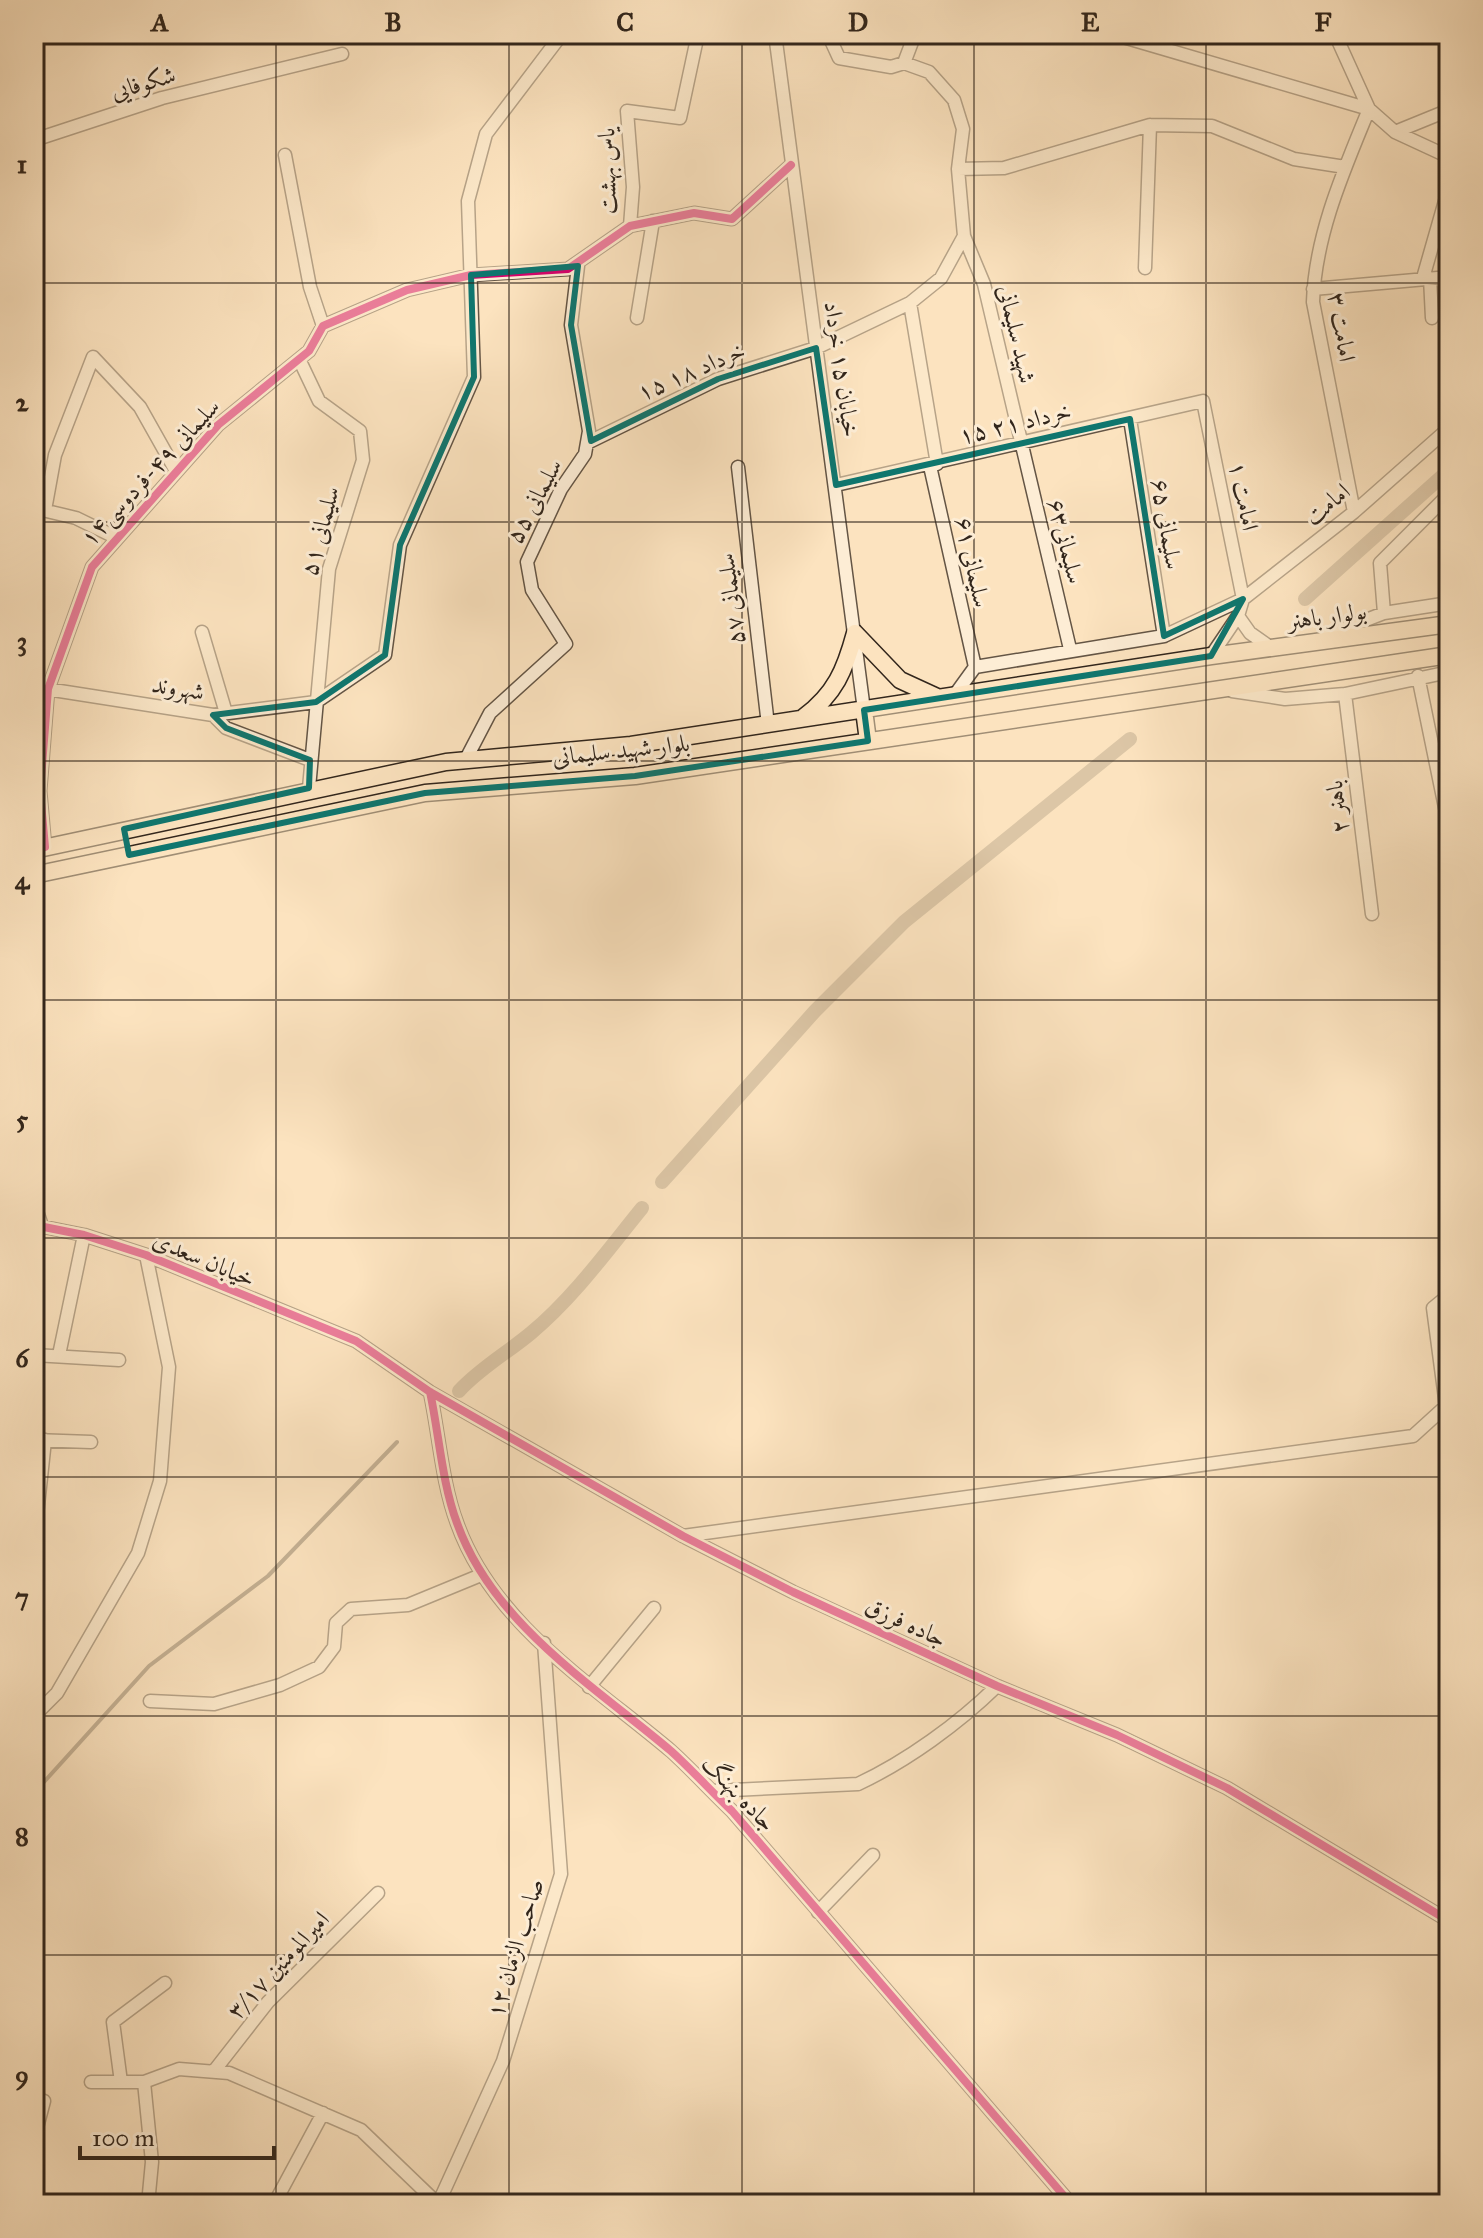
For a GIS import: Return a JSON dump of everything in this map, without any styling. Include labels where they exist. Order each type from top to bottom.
[{"type":"main road","name":"بولوار باهنر","points":[[1211,656],[1449,624]]},
{"type":"main road","points":[[799,720],[835,690],[855,633],[900,680],[947,697]]},
{"type":"main road","points":[[1217,688],[1449,655]]},
{"type":"main road","name":"بلوار شهید سلیمانی","points":[[39,848],[309,788],[466,759],[631,745],[1211,656]]},
{"type":"main road","name":"بلوار شهید سلیمانی","points":[[34,875],[425,793],[635,776],[1217,688]]},
{"type":"main road","points":[[864,710],[868,741]]},
{"type":"main road","points":[[124,829],[129,855]]},
{"type":"street","points":[[316,702],[385,655],[400,545],[474,377],[468,201],[486,134],[562,34]]},
{"type":"street","name":"یاس بهشت","points":[[630,226],[633,187],[627,111],[680,118],[698,34]]},
{"type":"street","name":"خیابان ۱۵ خرداد","points":[[775,34],[864,710]]},
{"type":"street","points":[[828,34],[839,58],[891,67],[904,63],[915,34]]},
{"type":"street","points":[[1116,34],[1369,109]]},
{"type":"street","points":[[1335,34],[1369,109],[1395,132],[1449,157]]},
{"type":"street","name":"شکوفایی","points":[[34,140],[162,98],[342,54]]},
{"type":"street","name":"شهید سلیمانی","points":[[904,63],[929,72],[954,100],[963,129],[958,169],[964,236],[984,284],[1019,444]]},
{"type":"street","name":"امامت ۳","points":[[1354,512],[1313,289],[1313,270],[1345,167],[1369,109]]},
{"type":"street","points":[[1395,132],[1449,110]]},
{"type":"street","points":[[958,169],[1004,168],[1150,125],[1212,126],[1294,159],[1345,167]]},
{"type":"street","points":[[1145,268],[1150,125]]},
{"type":"street","points":[[285,155],[310,287],[323,326],[407,290],[471,275],[578,266],[597,248],[630,226],[694,213],[732,219],[791,165]]},
{"type":"street","points":[[1432,318],[1426,278],[1449,187]]},
{"type":"street","points":[[637,318],[653,221]]},
{"type":"street","name":"۱۵ خرداد ۱۸","points":[[587,443],[718,379],[816,348],[910,303],[941,278],[964,236]]},
{"type":"street","name":"سلیمانی ۵۵","points":[[466,759],[490,713],[566,644],[532,590],[527,562],[561,489],[585,454],[587,443],[589,431],[571,325],[578,266]]},
{"type":"street","points":[[1313,289],[1449,277]]},
{"type":"street","name":"سلیمانی ۶۱","points":[[910,303],[934,465],[975,667]]},
{"type":"street","name":"سلیمانی ۴۹-فردوسی۱۴","points":[[39,848],[48,689],[92,567],[218,425],[309,351],[323,326]]},
{"type":"street","points":[[117,538],[76,518],[39,509],[55,455],[93,357],[140,407],[176,471]]},
{"type":"street","name":"سلیمانی ۵۱","points":[[299,359],[319,401],[360,431],[363,460],[329,569],[309,788]]},
{"type":"street","name":"۱۵ خرداد ۲١","points":[[836,485],[1203,401]]},
{"type":"street","name":"امامت ۱","points":[[1203,401],[1243,599]]},
{"type":"street","name":"سلیمانی ۶۵","points":[[1130,419],[1164,636]]},
{"type":"street","name":"امامت","points":[[975,667],[1164,636],[1243,599],[1354,512],[1449,428]]},
{"type":"street","name":"سلیمانی۶۳","points":[[1019,444],[1070,649]]},
{"type":"street","name":"سلیمانی ۵۷","points":[[738,467],[768,725]]},
{"type":"street","points":[[1384,613],[1380,563],[1449,494]]},
{"type":"street","points":[[1211,656],[1238,616],[1243,599]]},
{"type":"street","points":[[1311,642],[1384,613],[1449,603]]},
{"type":"street","points":[[1238,616],[1250,633],[1273,649]]},
{"type":"street","points":[[202,632],[219,714],[226,728],[310,760]]},
{"type":"street","points":[[947,697],[975,667]]},
{"type":"street","points":[[1217,688],[1285,699],[1345,694],[1418,676],[1449,672]]},
{"type":"street","points":[[1418,676],[1449,827]]},
{"type":"street","name":"شهروند","points":[[34,687],[219,714],[316,702]]},
{"type":"street","name":"باهنر ۲","points":[[1345,694],[1372,914]]},
{"type":"street","points":[[34,1177],[38,1225]]},
{"type":"street","name":"خیابان سعدی","points":[[38,1225],[84,1235],[146,1255],[356,1341]]},
{"type":"street","points":[[59,1355],[84,1235]]},
{"type":"street","points":[[34,1716],[57,1693],[138,1553],[160,1481],[169,1367],[146,1255]]},
{"type":"street","points":[[683,1536],[1413,1436],[1446,1406],[1433,1308],[1449,1295]]},
{"type":"street","name":"جاده فرزق","points":[[356,1341],[430,1392],[683,1536],[793,1592],[997,1686],[1117,1735],[1227,1788],[1449,1921]]},
{"type":"street","points":[[34,1355],[119,1360]]},
{"type":"street","name":"جاده بنهنگ","points":[[430,1392],[456,1522],[481,1575],[502,1602],[589,1687],[672,1752],[712,1791],[1071,2204]]},
{"type":"street","points":[[34,1543],[40,1440],[91,1442]]},
{"type":"street","points":[[150,1701],[214,1704],[280,1685],[319,1667],[334,1647],[336,1623],[351,1609],[408,1605],[481,1575]]},
{"type":"street","points":[[589,1687],[654,1608]]},
{"type":"street","name":"صاحب الزمان ۱۲","points":[[438,2204],[503,2061],[561,1874],[544,1643]]},
{"type":"street","points":[[712,1791],[858,1784],[879,1775],[976,1707],[997,1686]]},
{"type":"street","points":[[818,1912],[873,1855]]},
{"type":"street","name":"امیرالمومنین ۳/۱۷","points":[[214,2071],[268,2002],[378,1893]]},
{"type":"street","points":[[121,2082],[113,2022],[165,1983]]},
{"type":"street","points":[[91,2082],[144,2082],[179,2069],[229,2073],[361,2130],[438,2204]]},
{"type":"street","points":[[144,2082],[152,2162],[148,2204]]},
{"type":"street","points":[[34,2139],[39,2100]]},
{"type":"street","points":[[274,2204],[323,2113]]},
{"type":"highlighted area","points":[[578,266],[571,325],[591,441],[718,379],[816,348],[836,485],[1130,419],[1164,636],[1243,599],[1211,656],[864,710],[868,741],[635,776],[425,793],[129,855],[124,829],[309,788],[310,760],[226,728],[213,715],[316,702],[385,655],[400,545],[474,377],[471,275]]},
{"type":"waterway","points":[[1305,599],[1449,470]]},
{"type":"waterway","points":[[662,1182],[815,1011],[904,922],[1130,739]]},
{"type":"waterway","points":[[459,1391],[562,1304],[642,1208]]},
{"type":"waterway","points":[[34,1793],[149,1666],[268,1576],[397,1442]]},
{"type":"cycle path","points":[[45,847],[40,791],[48,689],[92,567],[218,425],[309,351],[323,326],[407,290],[471,275],[568,269],[630,226],[694,213],[732,219],[791,165]]},
{"type":"cycle path","points":[[34,1225],[84,1235],[146,1255],[356,1341],[430,1392],[683,1536],[793,1592],[997,1686],[1117,1735],[1227,1788],[1449,1921]]},
{"type":"cycle path","points":[[430,1392],[452,1508],[473,1559],[495,1592],[548,1650],[671,1751],[732,1811],[1071,2204]]}]
